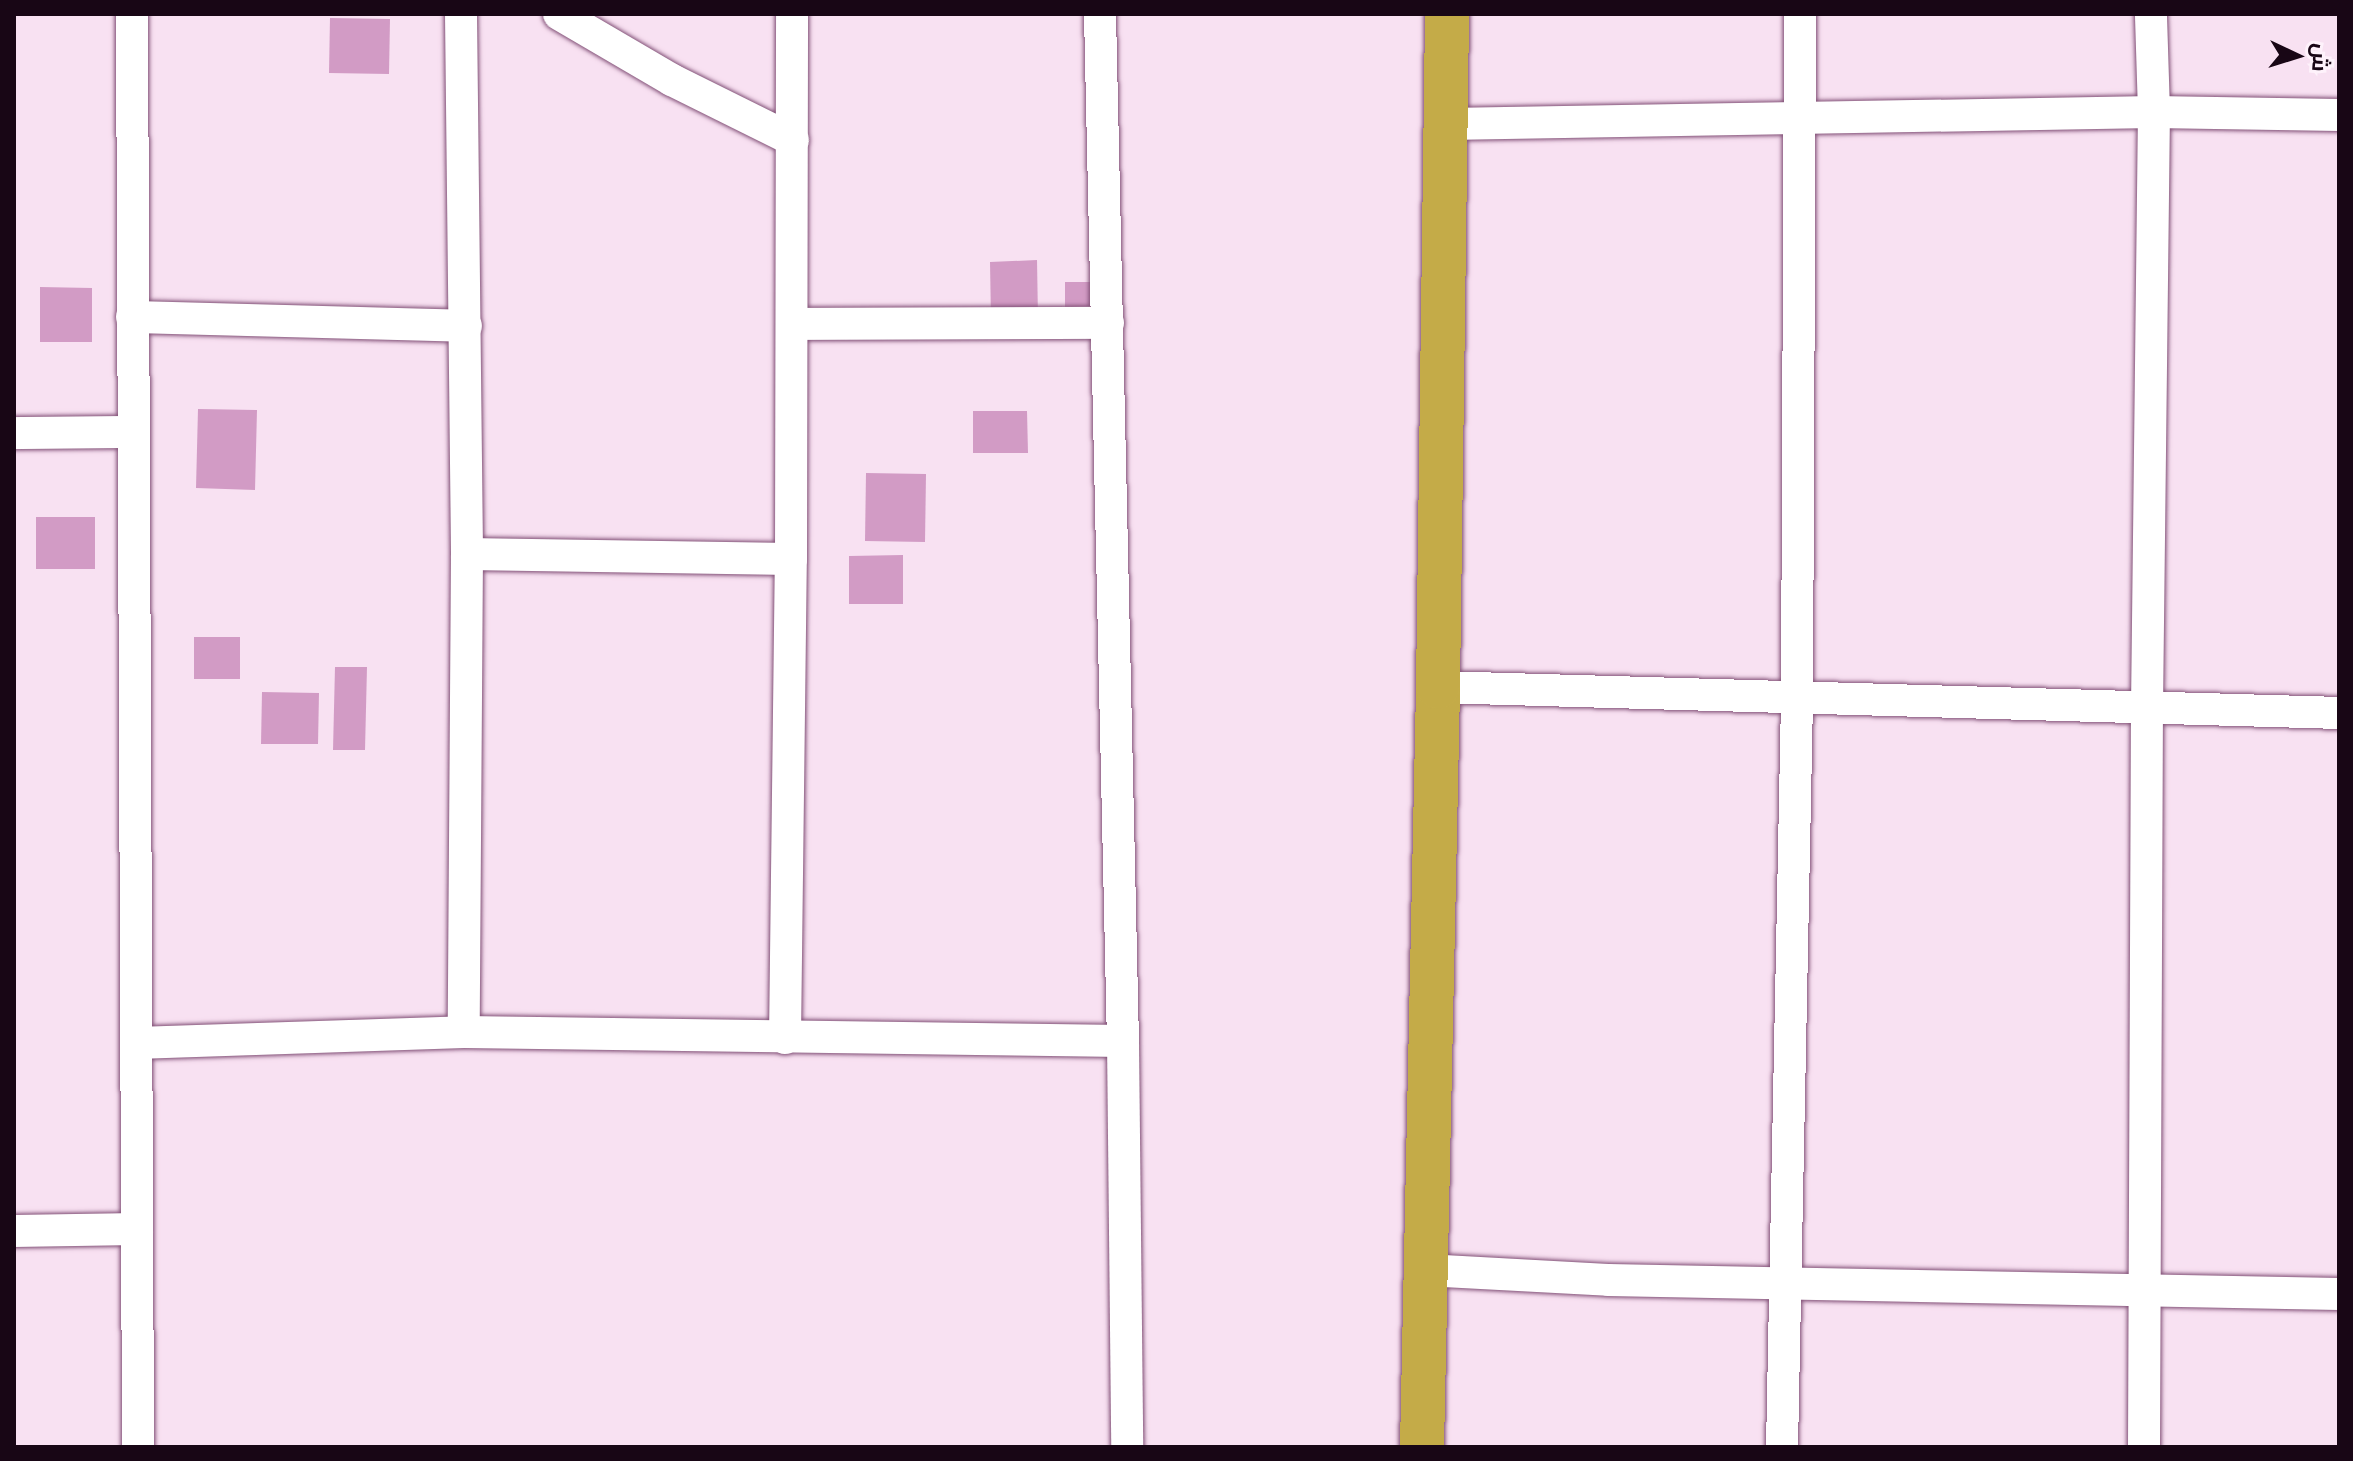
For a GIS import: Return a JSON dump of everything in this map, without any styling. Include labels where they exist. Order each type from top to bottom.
[{"type":"highway","points":[[1422,1447],[1438,687],[1447,14]]},
{"type":"street","points":[[132,14],[138,1447]]},
{"type":"street","points":[[461,14],[467,554],[464,1032]]},
{"type":"street","points":[[559,14],[672,80],[793,140]]},
{"type":"street","points":[[785,1038],[791,559],[792,14]]},
{"type":"street","points":[[1100,14],[1123,1041],[1127,1447]]},
{"type":"street","points":[[1782,1447],[1797,699],[1802,118],[1800,14]]},
{"type":"street","points":[[2144,1447],[2147,708],[2154,112],[2151,14]]},
{"type":"street","points":[[1447,124],[2154,112],[2339,115]]},
{"type":"street","points":[[132,317],[466,326]]},
{"type":"street","points":[[792,324],[1108,323]]},
{"type":"street","points":[[14,433],[133,432]]},
{"type":"street","points":[[467,554],[791,559]]},
{"type":"street","points":[[1438,687],[2339,713]]},
{"type":"street","points":[[136,1043],[464,1032],[1123,1041]]},
{"type":"street","points":[[14,1231],[137,1229]]},
{"type":"street","points":[[1425,1270],[1608,1280],[2143,1293],[2339,1294]]},
{"type":"building","points":[[330,18],[390,19],[389,74],[329,73]]},
{"type":"building","points":[[1037,260],[1038,319],[991,320],[990,262]]},
{"type":"building","points":[[1065,282],[1091,282],[1091,321],[1065,321]]},
{"type":"building","points":[[40,287],[92,288],[92,342],[40,342]]},
{"type":"building","points":[[198,409],[257,410],[255,490],[196,488]]},
{"type":"building","points":[[973,411],[1027,411],[1028,453],[973,453]]},
{"type":"building","points":[[866,473],[926,474],[925,542],[865,541]]},
{"type":"building","points":[[36,517],[95,517],[95,569],[36,569]]},
{"type":"building","points":[[903,555],[903,604],[849,604],[849,556]]},
{"type":"building","points":[[194,637],[240,637],[240,679],[194,679]]},
{"type":"building","points":[[335,667],[367,667],[365,750],[333,750]]},
{"type":"building","points":[[262,692],[319,693],[318,744],[261,744]]}]
